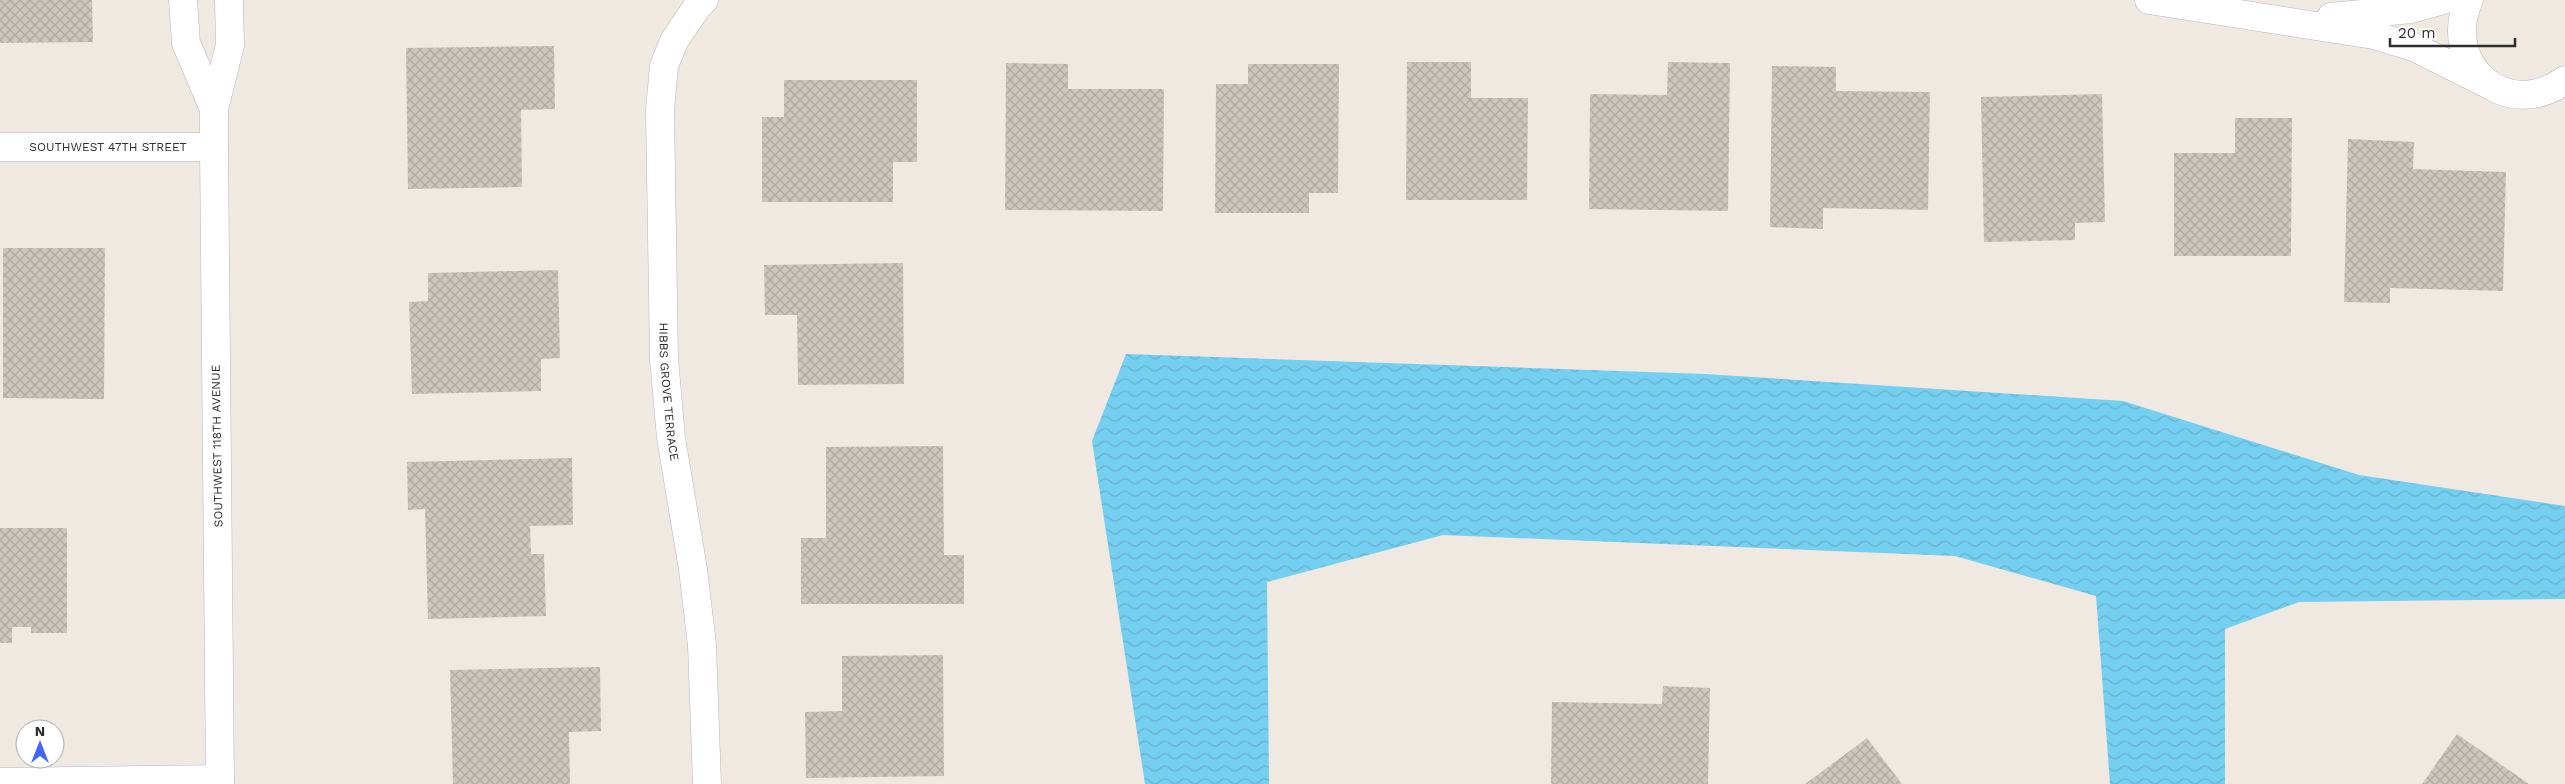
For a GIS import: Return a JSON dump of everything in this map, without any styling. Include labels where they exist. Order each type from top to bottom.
[{"type":"street","name":"SOUTHWEST 118TH AVENUE","points":[[183,0],[186,43],[214,109]]},
{"type":"street","name":"SOUTHWEST 118TH AVENUE","points":[[220,781],[214,109],[230,45],[229,0]]},
{"type":"street","points":[[2149,0],[2270,17],[2395,41],[2425,52],[2502,92],[2526,95],[2550,90],[2565,81]]},
{"type":"street","points":[[2270,17],[2331,17],[2378,14],[2411,9],[2443,0]]},
{"type":"street","points":[[2469,0],[2462,15],[2462,46],[2476,73],[2488,84]]},
{"type":"street","name":"HIBBS GROVE TERRACE","points":[[701,3],[674,41],[664,66],[660,110],[664,359],[671,438],[693,570],[702,645],[707,784]]},
{"type":"street","name":"SOUTHWEST 47TH STREET","points":[[0,147],[214,147]]},
{"type":"street","points":[[0,782],[220,781]]},
{"type":"water","points":[[1126,354],[1705,374],[2123,401],[2359,475],[2565,506],[2565,599],[2299,602],[2225,629],[2225,784],[2110,784],[2096,596],[1955,556],[1443,535],[1267,582],[1269,784],[1145,784],[1092,441]]},
{"type":"building","points":[[0,0],[92,0],[93,42],[0,43]]},
{"type":"building","points":[[554,46],[555,109],[521,110],[522,187],[408,189],[406,48]]},
{"type":"building","points":[[1407,62],[1471,62],[1471,98],[1528,98],[1527,200],[1406,200]]},
{"type":"building","points":[[1668,62],[1730,63],[1728,211],[1589,209],[1590,94],[1667,95]]},
{"type":"building","points":[[1006,63],[1068,64],[1068,89],[1164,89],[1163,211],[1005,210]]},
{"type":"building","points":[[1248,64],[1339,64],[1338,193],[1309,193],[1309,213],[1215,213],[1216,84],[1248,84]]},
{"type":"building","points":[[1772,66],[1836,67],[1836,91],[1930,92],[1928,210],[1823,208],[1823,229],[1770,227]]},
{"type":"building","points":[[784,80],[917,80],[917,162],[893,162],[893,202],[762,202],[762,117],[784,117]]},
{"type":"building","points":[[2102,94],[2105,222],[2075,223],[2075,240],[1984,242],[1981,97]]},
{"type":"building","points":[[2235,118],[2292,118],[2291,256],[2174,256],[2174,153],[2235,153]]},
{"type":"building","points":[[2348,139],[2414,142],[2413,169],[2506,172],[2503,291],[2390,288],[2390,303],[2344,302]]},
{"type":"building","points":[[3,248],[105,248],[104,399],[3,398]]},
{"type":"building","points":[[903,263],[904,384],[798,385],[797,315],[765,315],[764,265]]},
{"type":"building","points":[[558,270],[560,358],[541,359],[541,391],[412,394],[409,302],[428,301],[428,273]]},
{"type":"building","points":[[943,446],[944,555],[964,555],[964,604],[801,604],[801,538],[826,538],[826,447]]},
{"type":"building","points":[[572,458],[573,525],[530,526],[531,554],[544,554],[546,616],[428,619],[425,509],[408,510],[407,462]]},
{"type":"building","points":[[0,528],[67,528],[67,633],[31,633],[31,627],[12,627],[12,643],[0,643]]},
{"type":"building","points":[[943,655],[944,776],[806,778],[805,712],[842,711],[842,656]]},
{"type":"building","points":[[600,667],[601,731],[569,732],[570,784],[453,784],[450,670]]},
{"type":"building","points":[[1663,686],[1710,688],[1708,784],[1551,784],[1552,702],[1662,704]]},
{"type":"building","points":[[2457,734],[2529,784],[2422,784]]},
{"type":"building","points":[[1867,738],[1902,784],[1805,784]]}]
